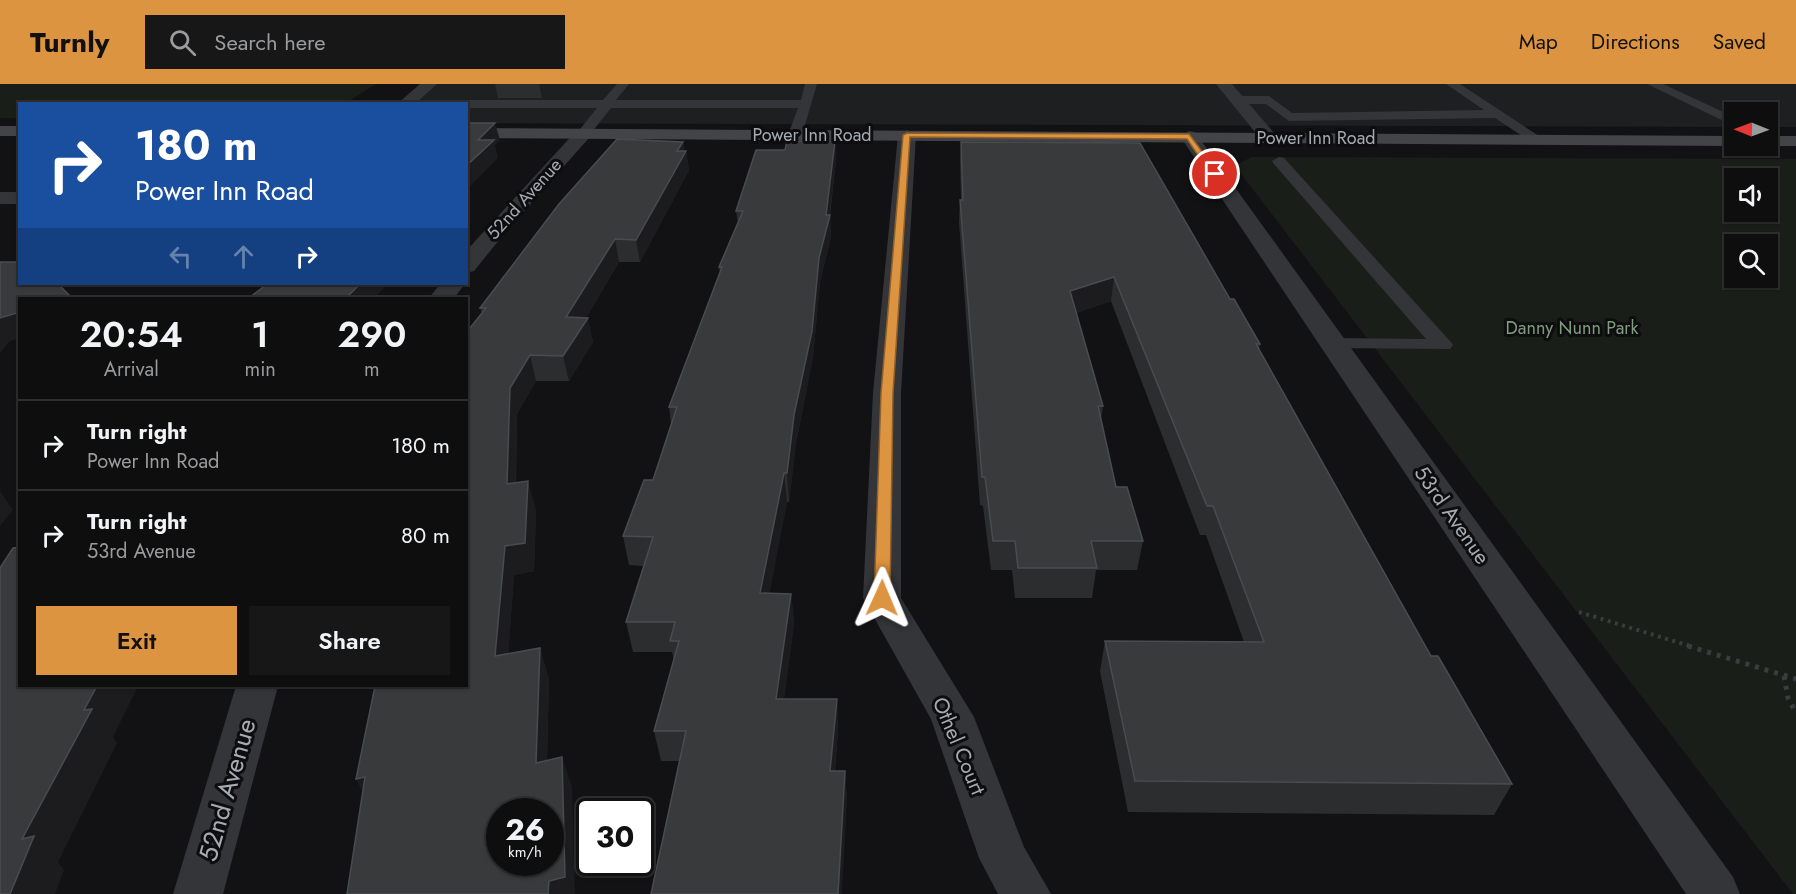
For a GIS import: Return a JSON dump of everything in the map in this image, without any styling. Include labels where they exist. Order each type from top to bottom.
[{"type":"main road","points":[[0,131],[18,131]]},
{"type":"main road","name":"Power Inn Road","points":[[468,133],[1724,141]]},
{"type":"main road","points":[[1778,140],[1796,141]]},
{"type":"street","points":[[407,102],[429,84]]},
{"type":"street","points":[[1224,84],[1269,138]]},
{"type":"street","name":"52nd Avenue","points":[[468,264],[500,224],[583,134]]},
{"type":"street","name":"Othel Court","points":[[907,135],[887,393],[882,598],[952,717],[1004,858],[1026,894]]},
{"type":"street","name":"53rd Avenue","points":[[1189,136],[1715,894]]},
{"type":"street","points":[[0,198],[18,198]]},
{"type":"street","points":[[442,297],[452,285]]},
{"type":"street","name":"52nd Avenue","points":[[198,894],[257,687]]},
{"type":"lane","points":[[583,134],[623,84]]},
{"type":"lane","points":[[795,135],[811,84]]},
{"type":"lane","points":[[1452,84],[1538,140]]},
{"type":"lane","points":[[1653,84],[1724,117]]},
{"type":"lane","points":[[1238,100],[1269,100],[1289,117],[1499,114]]},
{"type":"lane","points":[[468,104],[806,104]]},
{"type":"lane","points":[[1279,161],[1443,345],[1333,344]]},
{"type":"path","points":[[1578,612],[1796,680]]},
{"type":"path","points":[[1784,676],[1788,698],[1796,713]]},
{"type":"shaded area","points":[[434,84],[1796,84],[1796,127],[1778,127],[1778,102],[1724,102],[1724,127],[468,123],[468,102],[411,102]]},
{"type":"green space","points":[[0,84],[376,84],[348,102],[18,102],[18,118],[0,118]]},
{"type":"green space","name":"Danny Nunn Park","points":[[1251,157],[1796,159],[1796,894],[1793,894],[1235,166]]},
{"type":"building","points":[[468,123],[495,123],[478,140],[494,140],[468,164]]},
{"type":"building","points":[[617,139],[683,142],[677,151],[686,151],[636,240],[615,239],[566,317],[588,318],[563,356],[530,355],[510,388],[507,484],[528,481],[525,543],[505,546],[495,656],[540,648],[536,763],[562,757],[563,798],[486,798],[486,876],[564,876],[564,837],[565,877],[549,881],[548,894],[347,894],[365,777],[356,779],[375,687],[468,687],[468,330],[486,308],[480,308],[559,204]]},
{"type":"building","points":[[787,141],[835,141],[826,215],[830,215],[819,258],[812,331],[794,415],[787,473],[784,473],[760,593],[791,594],[776,699],[837,699],[830,771],[845,771],[838,894],[651,894],[686,731],[654,731],[679,641],[670,641],[675,622],[626,622],[653,537],[623,536],[644,480],[653,480],[677,407],[669,407],[722,267],[719,267],[743,211],[736,211],[756,150],[785,150]]},
{"type":"building","points":[[961,142],[1140,143],[1230,299],[1234,299],[1260,344],[1256,344],[1431,656],[1438,656],[1512,784],[1135,781],[1105,641],[1264,642],[1213,506],[1207,506],[1114,277],[1070,291],[1103,406],[1098,406],[1116,487],[1127,487],[1143,541],[1091,541],[1097,568],[1018,568],[1015,541],[993,541],[985,477],[982,477],[960,200],[963,200]]},
{"type":"building","points":[[0,262],[18,262],[18,285],[59,285],[71,297],[18,297],[18,313],[0,318]]},
{"type":"building","points":[[266,285],[359,285],[347,297],[250,297]]},
{"type":"building","points":[[18,547],[18,687],[96,687],[84,710],[92,709],[22,839],[34,836],[10,894],[0,894],[0,568],[13,548]]},
{"type":"route","points":[[882,598],[887,393],[907,135],[1189,136],[1215,174]]}]
